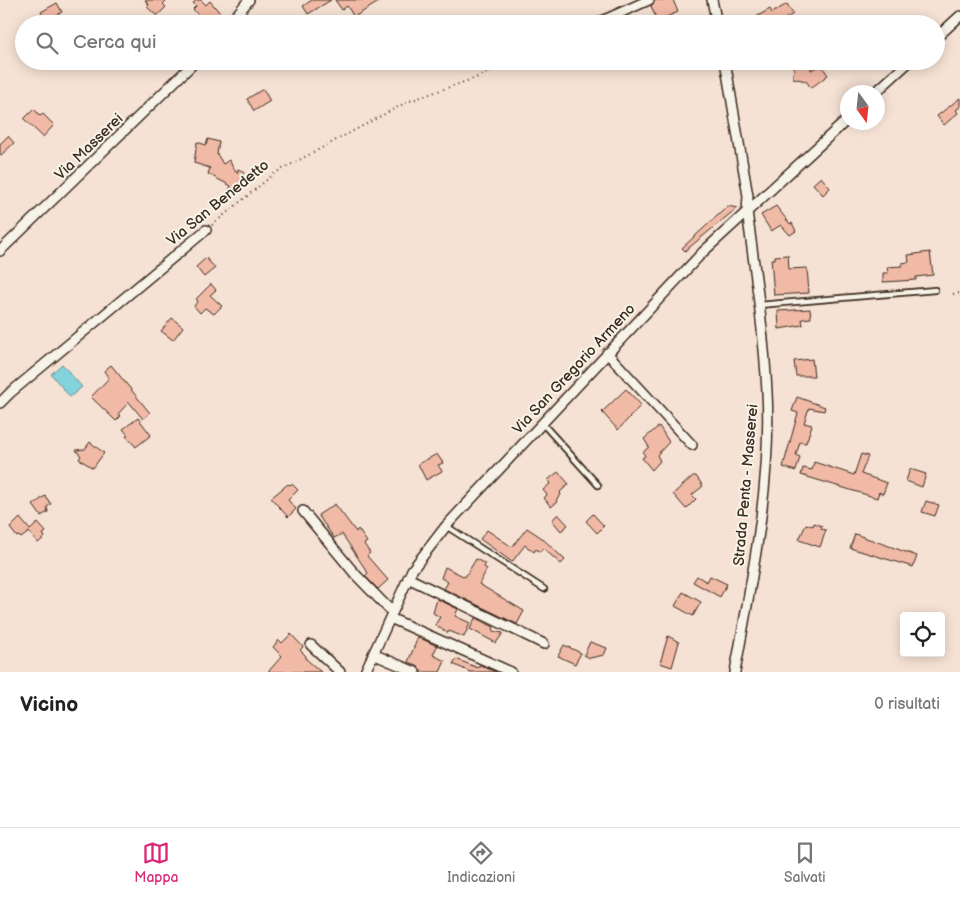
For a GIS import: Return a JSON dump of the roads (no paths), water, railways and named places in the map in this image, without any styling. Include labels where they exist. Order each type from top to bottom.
[{"type":"street","points":[[237,15],[250,0]]},
{"type":"street","points":[[615,15],[648,0]]},
{"type":"street","points":[[712,0],[715,15]]},
{"type":"street","points":[[945,30],[960,16]]},
{"type":"street","name":"Via Masserei","points":[[0,251],[187,70]]},
{"type":"street","name":"Strada Penta - Masserei","points":[[727,70],[748,196],[747,211],[759,305],[767,394],[766,448],[752,579],[735,672]]},
{"type":"street","points":[[884,85],[900,70]]},
{"type":"street","name":"Via San Gregorio Armeno","points":[[365,672],[408,578],[419,560],[446,526],[703,252],[840,126]]},
{"type":"street","name":"Via San Benedetto","points":[[0,403],[206,230]]},
{"type":"street","points":[[607,353],[692,445]]},
{"type":"street","points":[[303,511],[391,615],[512,672]]},
{"type":"street","points":[[408,578],[544,644]]},
{"type":"street","points":[[311,645],[340,672]]},
{"type":"street","points":[[373,654],[415,672]]},
{"type":"lane","points":[[759,305],[935,290]]},
{"type":"lane","points":[[542,423],[598,485]]},
{"type":"lane","points":[[446,526],[544,589]]},
{"type":"water","points":[[62,364],[82,387],[70,397],[51,374]]}]
